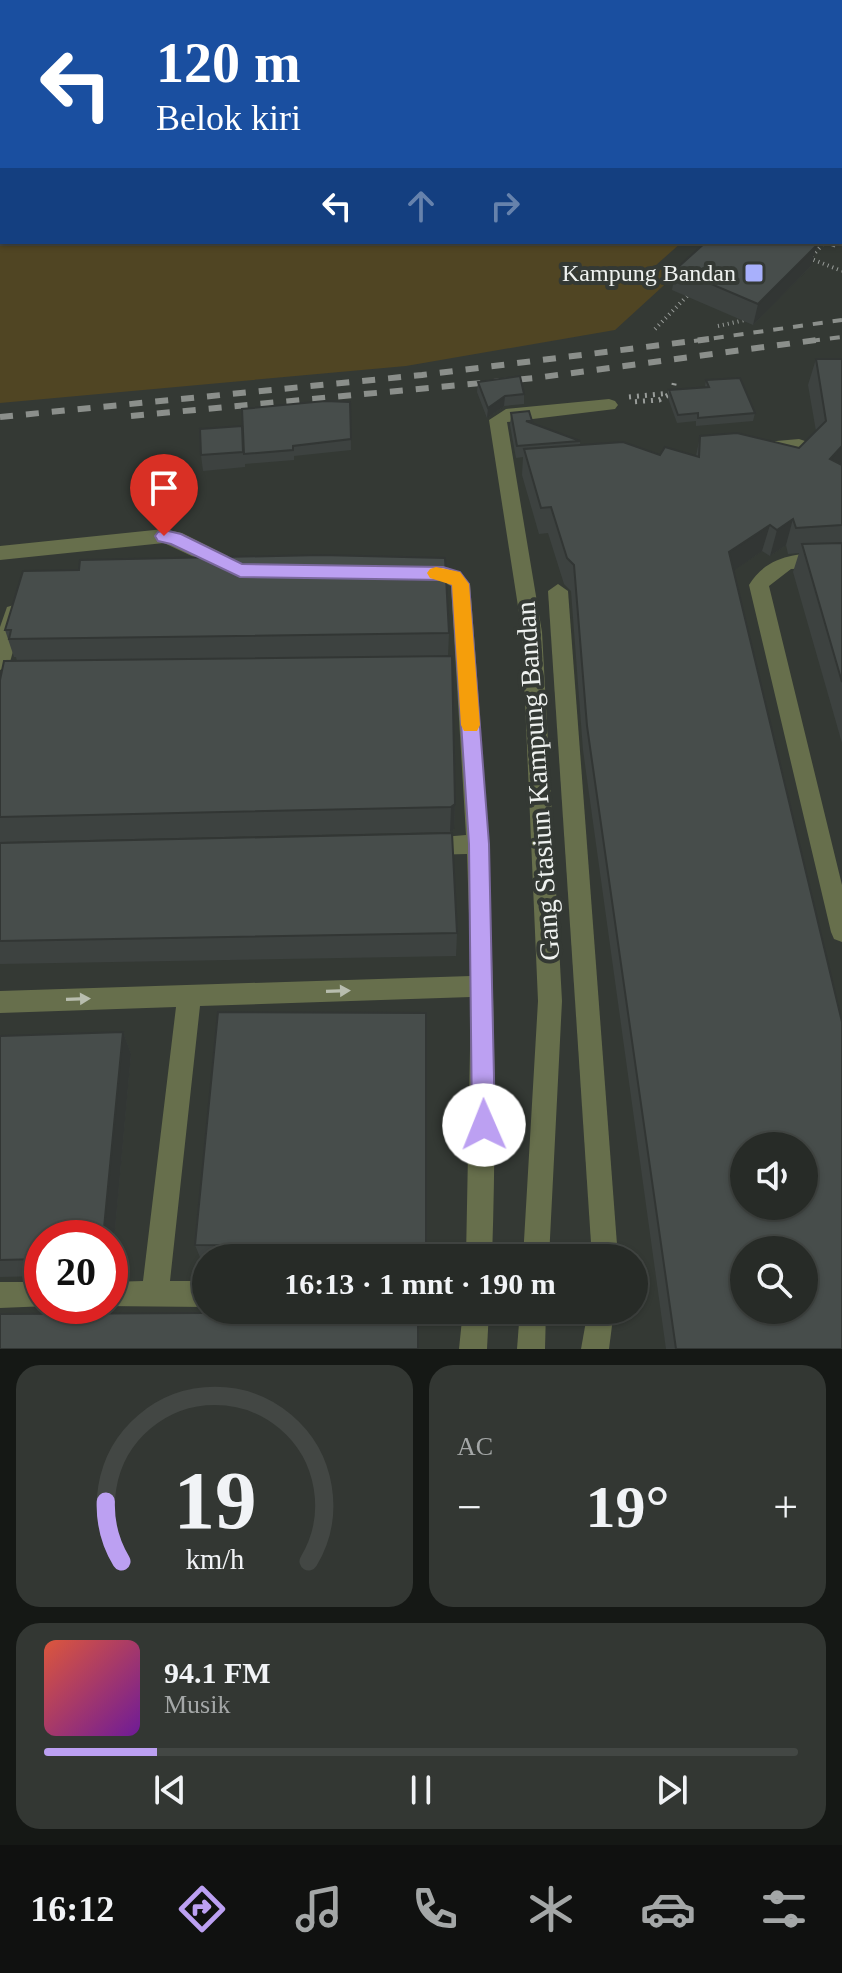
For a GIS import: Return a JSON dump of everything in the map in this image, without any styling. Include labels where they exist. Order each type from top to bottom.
[{"type":"street","points":[[226,0],[252,0]]},
{"type":"street","name":"Gang Stasiun Kampung Bandan","points":[[537,1244],[549,986],[532,632],[513,467],[498,426],[500,416],[618,401]]},
{"type":"street","points":[[753,448],[799,445]]},
{"type":"street","points":[[0,553],[164,536],[248,571],[194,571]]},
{"type":"street","points":[[842,560],[782,563],[767,574],[759,585],[842,932]]},
{"type":"street","points":[[396,573],[443,574],[454,577],[460,584],[459,671],[479,844],[485,1153],[480,1244]]},
{"type":"street","points":[[0,662],[21,585]]},
{"type":"street","points":[[558,591],[604,1244]]},
{"type":"street","points":[[399,846],[479,844]]},
{"type":"street","points":[[0,1002],[480,986]]},
{"type":"street","points":[[155,1295],[189,995]]},
{"type":"street","points":[[128,1295],[192,1294]]},
{"type":"street","points":[[0,1295],[24,1295]]},
{"type":"street","points":[[473,1349],[475,1324]]},
{"type":"street","points":[[531,1349],[532,1324]]},
{"type":"street","points":[[595,1349],[599,1324]]},
{"type":"path","points":[[799,268],[823,244]]},
{"type":"path","points":[[806,257],[842,271]]},
{"type":"path","points":[[655,329],[701,283]]},
{"type":"path","points":[[718,326],[745,320],[753,312]]},
{"type":"path","points":[[618,401],[659,400],[672,393],[675,380]]},
{"type":"path","points":[[618,401],[672,393]]},
{"type":"shaded area","points":[[0,244],[680,244],[655,266],[673,277],[615,330],[406,366],[0,403]]},
{"type":"building","points":[[704,244],[817,245],[758,304],[676,269]]},
{"type":"building","points":[[816,359],[842,359],[842,446],[830,459],[842,465],[842,525],[796,528],[793,519],[777,530],[770,525],[729,552],[842,1022],[842,1349],[676,1349],[587,726],[574,565],[567,558],[551,507],[541,508],[524,449],[623,442],[660,455],[665,447],[699,457],[700,436],[737,433],[799,448],[826,421]]},
{"type":"building","points":[[520,376],[524,394],[505,396],[488,408],[478,382]]},
{"type":"building","points":[[740,378],[755,413],[698,418],[698,413],[678,415],[669,390],[709,387],[706,380]]},
{"type":"building","points":[[325,401],[350,402],[351,439],[293,446],[293,450],[244,454],[242,409]]},
{"type":"building","points":[[529,411],[532,421],[526,421],[580,441],[517,446],[511,413]]},
{"type":"building","points":[[242,426],[243,452],[201,455],[200,429]]},
{"type":"building","points":[[842,543],[842,682],[802,544]]},
{"type":"building","points":[[321,555],[445,558],[449,633],[9,639],[11,630],[5,630],[23,571],[79,570],[80,560]]},
{"type":"building","points":[[452,656],[455,804],[451,807],[0,817],[0,680],[4,661]]},
{"type":"building","points":[[452,833],[457,933],[0,941],[0,843]]},
{"type":"building","points":[[218,1012],[426,1013],[426,1244],[195,1244]]},
{"type":"building","points":[[123,1032],[105,1220],[24,1220],[24,1259],[0,1260],[0,1036]]},
{"type":"building","points":[[128,1313],[192,1313],[192,1324],[418,1324],[418,1349],[0,1349],[0,1314],[24,1314],[24,1324],[128,1324]]},
{"type":"railway","points":[[831,244],[842,248]]},
{"type":"railway","points":[[701,340],[842,320]]},
{"type":"railway","points":[[810,341],[842,337]]},
{"type":"railway","points":[[701,340],[709,339]]},
{"type":"railway","points":[[131,416],[535,378],[824,339]]},
{"type":"railway","points":[[0,417],[422,375],[701,340]]},
{"type":"railway","points":[[694,341],[701,340]]},
{"type":"slow traffic","points":[[436,573],[454,577],[460,584],[471,725]]},
{"type":"place","name":"Kampung Bandan","points":[[754,273]]},
{"type":"route","points":[[164,536],[175,538],[240,571],[443,574],[454,577],[460,584],[479,844],[484,1125]]}]
